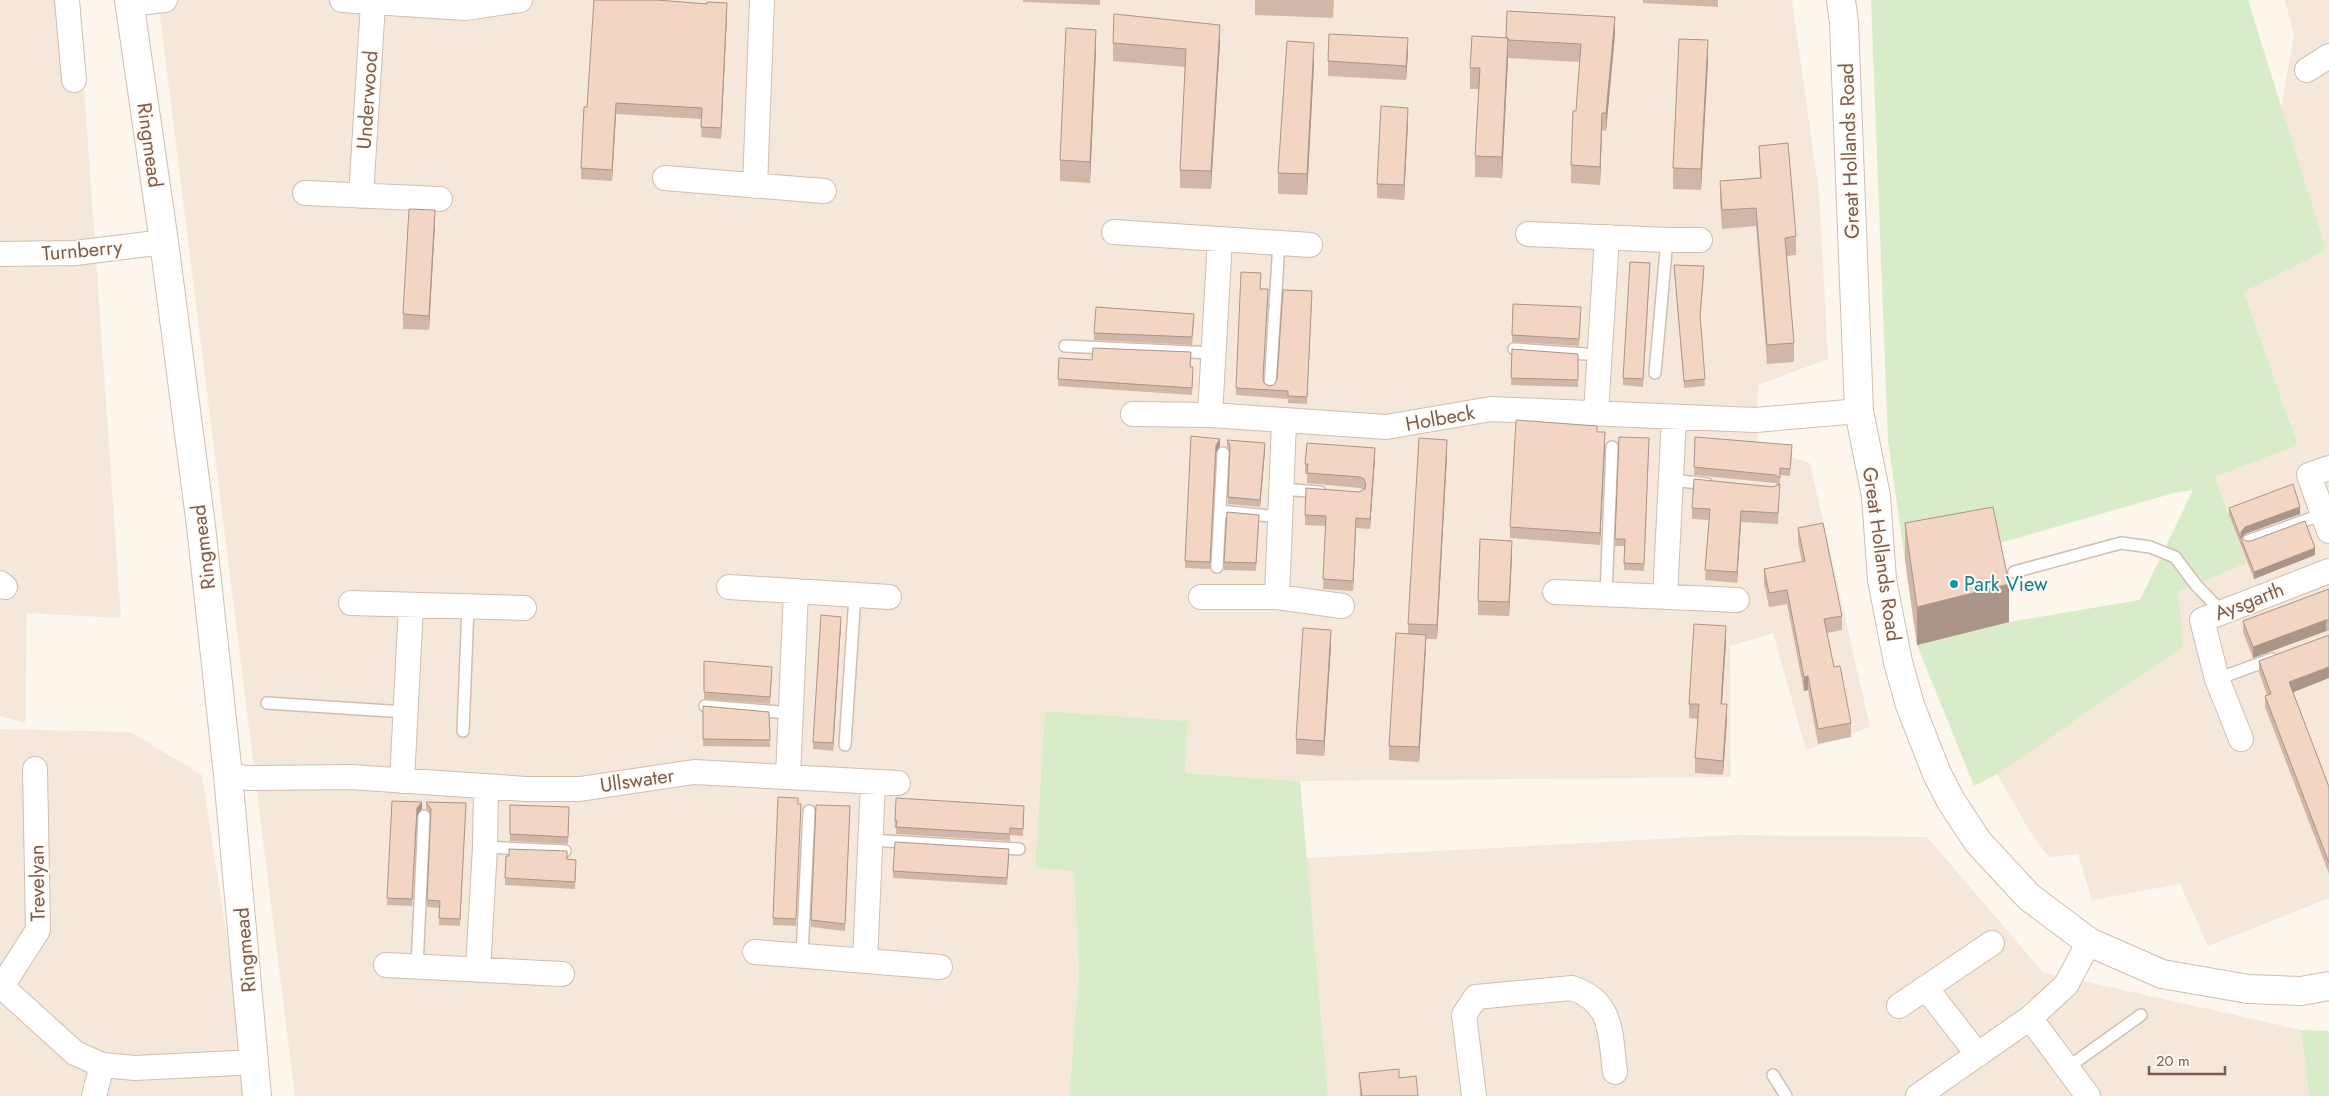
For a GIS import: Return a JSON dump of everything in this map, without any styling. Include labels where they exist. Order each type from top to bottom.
[{"type":"street","points":[[67,0],[74,80]]},
{"type":"street","points":[[129,2],[165,0]]},
{"type":"street","points":[[342,0],[373,4],[465,8],[520,0]]},
{"type":"street","points":[[755,186],[762,0]]},
{"type":"street","name":"Great Hollands Road","points":[[1841,0],[1844,23],[1851,182],[1859,411],[1876,496],[1882,580],[1898,662],[1910,705],[1937,774],[1951,801],[1978,842],[2029,897],[2089,942],[2162,974],[2248,989],[2300,990],[2329,986]]},
{"type":"street","name":"Ringmead","points":[[129,2],[164,242],[201,526],[228,775],[257,1096]]},
{"type":"street","name":"Underwood","points":[[361,196],[373,4]]},
{"type":"street","points":[[2307,70],[2329,56]]},
{"type":"street","points":[[665,178],[824,191]]},
{"type":"street","points":[[305,193],[440,199]]},
{"type":"street","points":[[1114,232],[1310,245]]},
{"type":"street","points":[[1528,234],[1700,240]]},
{"type":"street","points":[[1596,412],[1607,237]]},
{"type":"street","points":[[1210,415],[1212,353],[1220,239]]},
{"type":"street","name":"Turnberry","points":[[0,254],[75,253],[164,242]]},
{"type":"street","name":"Holbeck","points":[[1133,414],[1210,415],[1284,422],[1386,427],[1492,409],[1755,420],[1859,411]]},
{"type":"street","points":[[1665,597],[1674,418]]},
{"type":"street","points":[[1277,597],[1284,422]]},
{"type":"street","points":[[2326,523],[2309,475],[2329,468]]},
{"type":"street","name":"Aysgarth","points":[[2241,739],[2217,679],[2202,620],[2329,571]]},
{"type":"street","points":[[729,587],[889,597]]},
{"type":"street","points":[[788,777],[796,592]]},
{"type":"street","points":[[1555,592],[1737,600]]},
{"type":"street","points":[[1201,597],[1277,597],[1342,606]]},
{"type":"street","points":[[351,603],[524,608]]},
{"type":"street","points":[[402,781],[411,605]]},
{"type":"street","name":"Trevelyan","points":[[35,769],[38,930],[1,985],[75,1053],[102,1065],[136,1068],[255,1062]]},
{"type":"street","name":"Ullswater","points":[[228,775],[248,778],[351,778],[486,788],[580,789],[694,772],[898,783]]},
{"type":"street","points":[[865,961],[873,782]]},
{"type":"street","points":[[478,970],[485,846],[486,788]]},
{"type":"street","points":[[1918,1096],[2030,1018],[2066,985],[2089,942]]},
{"type":"street","points":[[1899,1006],[1992,943]]},
{"type":"street","points":[[755,952],[940,967]]},
{"type":"street","points":[[386,965],[562,974]]},
{"type":"street","points":[[1474,1096],[1464,1015],[1476,997],[1572,988],[1581,992],[1601,1006],[1608,1019],[1615,1072]]},
{"type":"street","points":[[1926,988],[1978,1056]]},
{"type":"street","points":[[2030,1018],[2088,1096]]},
{"type":"street","points":[[94,1096],[102,1065]]},
{"type":"lane","points":[[1655,373],[1667,240]]},
{"type":"lane","points":[[1270,386],[1279,243]]},
{"type":"lane","points":[[1065,346],[1212,353]]},
{"type":"lane","points":[[1514,349],[1600,355]]},
{"type":"lane","points":[[1606,594],[1612,447]]},
{"type":"lane","points":[[1217,567],[1223,453]]},
{"type":"lane","points":[[1672,480],[1718,485]]},
{"type":"lane","points":[[1282,489],[1330,492]]},
{"type":"lane","points":[[1220,512],[1280,517]]},
{"type":"lane","points":[[2248,541],[2326,523]]},
{"type":"lane","points":[[2014,572],[2121,543],[2150,547],[2175,557],[2196,584],[2222,612]]},
{"type":"lane","points":[[845,746],[855,595]]},
{"type":"lane","points":[[463,731],[468,607]]},
{"type":"lane","points":[[2217,679],[2282,655]]},
{"type":"lane","points":[[267,703],[405,712]]},
{"type":"lane","points":[[706,706],[791,713]]},
{"type":"lane","points":[[802,956],[810,811]]},
{"type":"lane","points":[[417,967],[424,816]]},
{"type":"lane","points":[[870,840],[1019,849]]},
{"type":"lane","points":[[485,846],[565,851]]},
{"type":"lane","points":[[2067,1068],[2140,1015]]},
{"type":"lane","points":[[1773,1075],[1786,1096]]},
{"type":"shaded area","points":[[0,0],[78,0],[121,618],[27,613],[25,723],[0,716]]},
{"type":"shaded area","points":[[158,0],[1792,0],[1819,193],[1828,359],[1758,385],[1757,445],[1810,463],[1870,727],[1806,750],[1773,633],[1730,646],[1731,777],[1300,781],[1185,773],[1188,721],[1045,711],[1035,868],[1074,870],[1079,972],[1069,1096],[295,1096]]},
{"type":"shaded area","points":[[2285,0],[2329,0],[2329,898],[2208,946],[2180,884],[2092,900],[2078,854],[2049,857],[2030,832],[1997,774],[2168,657],[2178,592],[2215,477],[2298,444],[2244,292],[2325,250],[2281,108],[2294,36]]},
{"type":"shaded area","points":[[0,729],[130,732],[202,775],[251,1096],[0,1096]]},
{"type":"shaded area","points":[[1734,835],[1927,837],[2043,972],[2301,1030],[2309,1096],[1328,1096],[1306,858]]},
{"type":"green space","points":[[1871,0],[2248,0],[2326,250],[2244,292],[2298,445],[2215,477],[2246,563],[2178,592],[2183,647],[1997,774],[1974,786],[1917,645],[2009,622],[2140,600],[2193,490],[2174,493],[1993,545],[1905,561],[1888,441]]},
{"type":"green space","points":[[1045,711],[1188,721],[1185,773],[1300,781],[1328,1096],[1069,1096],[1079,972],[1074,871],[1035,868]]},
{"type":"green space","points":[[2301,1030],[2329,1031],[2329,1096],[2309,1096]]},
{"type":"building","points":[[594,0],[727,3],[721,128],[701,127],[702,108],[616,103],[612,170],[581,168],[584,107],[587,107]]},
{"type":"building","points":[[1507,11],[1615,17],[1606,113],[1602,113],[1600,167],[1571,165],[1573,111],[1576,111],[1581,44],[1508,40],[1506,38]]},
{"type":"building","points":[[1114,14],[1220,25],[1211,171],[1180,170],[1186,49],[1113,43]]},
{"type":"building","points":[[1066,28],[1096,30],[1090,162],[1060,160]]},
{"type":"building","points":[[1329,34],[1408,38],[1406,66],[1328,61]]},
{"type":"building","points":[[1472,36],[1508,38],[1502,157],[1475,156],[1480,68],[1470,68]]},
{"type":"building","points":[[1679,39],[1708,40],[1701,169],[1673,168]]},
{"type":"building","points":[[1287,41],[1314,43],[1307,174],[1278,173]]},
{"type":"building","points":[[1381,106],[1408,108],[1404,185],[1377,184]]},
{"type":"building","points":[[1788,143],[1796,236],[1785,238],[1794,343],[1767,345],[1756,208],[1722,210],[1720,181],[1761,178],[1759,146]]},
{"type":"building","points":[[409,209],[435,210],[429,316],[403,314]]},
{"type":"building","points":[[1630,262],[1650,263],[1643,379],[1623,378]]},
{"type":"building","points":[[1674,265],[1704,266],[1700,315],[1705,379],[1684,381]]},
{"type":"building","points":[[1241,272],[1261,273],[1260,289],[1268,289],[1263,378],[1264,383],[1269,386],[1274,385],[1277,379],[1283,290],[1312,291],[1307,397],[1288,396],[1288,391],[1236,388]]},
{"type":"building","points":[[1513,304],[1581,307],[1579,339],[1512,335]]},
{"type":"building","points":[[1096,307],[1194,314],[1192,337],[1094,333]]},
{"type":"building","points":[[1093,348],[1191,352],[1190,367],[1193,367],[1192,388],[1058,379],[1059,358],[1092,360]]},
{"type":"building","points":[[1512,349],[1578,354],[1578,380],[1511,378]]},
{"type":"building","points":[[1516,420],[1597,426],[1597,432],[1605,432],[1600,533],[1510,527]]},
{"type":"building","points":[[1191,436],[1220,439],[1216,445],[1210,562],[1185,561]]},
{"type":"building","points":[[1619,437],[1649,438],[1644,564],[1624,563],[1625,539],[1615,539]]},
{"type":"building","points":[[1695,437],[1792,445],[1790,469],[1780,468],[1780,478],[1775,475],[1694,467]]},
{"type":"building","points":[[1419,438],[1447,440],[1437,625],[1408,624]]},
{"type":"building","points":[[1227,440],[1265,443],[1260,500],[1228,497],[1230,446]]},
{"type":"building","points":[[1307,443],[1375,448],[1370,519],[1356,518],[1353,581],[1323,579],[1326,516],[1305,515],[1306,488],[1359,492],[1365,489],[1364,479],[1360,477],[1307,473],[1308,464],[1305,464]]},
{"type":"building","points":[[1694,479],[1773,487],[1780,484],[1778,513],[1741,511],[1737,572],[1705,570],[1710,509],[1692,508]]},
{"type":"building","points":[[2293,484],[2300,507],[2245,527],[2241,532],[2241,537],[2246,541],[2251,541],[2305,521],[2315,548],[2254,572],[2229,508]]},
{"type":"building","points":[[1993,507],[2009,584],[1917,607],[1905,523]]},
{"type":"building","points":[[1227,512],[1259,515],[1256,563],[1224,562]]},
{"type":"building","points":[[1823,523],[1842,616],[1824,619],[1834,667],[1840,666],[1851,723],[1818,729],[1808,676],[1804,677],[1787,590],[1769,593],[1764,569],[1805,561],[1798,528]]},
{"type":"building","points":[[1480,539],[1512,541],[1509,602],[1478,601]]},
{"type":"building","points":[[2329,589],[2329,620],[2253,647],[2243,621]]},
{"type":"building","points":[[821,615],[841,617],[833,743],[813,742]]},
{"type":"building","points":[[1694,624],[1726,626],[1721,704],[1727,704],[1723,761],[1695,758],[1699,704],[1689,704]]},
{"type":"building","points":[[1303,628],[1331,630],[1324,741],[1296,739]]},
{"type":"building","points":[[1396,633],[1426,635],[1419,747],[1389,746]]},
{"type":"building","points":[[2329,635],[2329,667],[2289,682],[2329,787],[2329,863],[2265,696],[2271,694],[2259,661]]},
{"type":"building","points":[[704,661],[772,667],[770,697],[704,692]]},
{"type":"building","points":[[703,706],[769,712],[770,740],[703,739]]},
{"type":"building","points":[[778,797],[798,798],[798,804],[801,804],[796,919],[773,918]]},
{"type":"building","points":[[896,798],[1024,806],[1023,829],[1010,828],[1010,834],[896,827]]},
{"type":"building","points":[[392,801],[422,802],[417,808],[412,899],[387,898]]},
{"type":"building","points":[[426,802],[466,803],[460,919],[439,918],[440,901],[427,900],[431,809]]},
{"type":"building","points":[[510,805],[569,807],[568,837],[510,834]]},
{"type":"building","points":[[816,805],[850,806],[845,924],[811,920]]},
{"type":"building","points":[[895,842],[1009,849],[1007,878],[893,871]]},
{"type":"building","points":[[509,849],[567,851],[567,859],[576,860],[575,882],[505,878],[506,856],[509,856]]},
{"type":"building","points":[[1399,1069],[1399,1078],[1416,1076],[1418,1096],[1362,1096],[1359,1073]]},
{"type":"place","name":"Park View","points":[[1954,584]]}]
